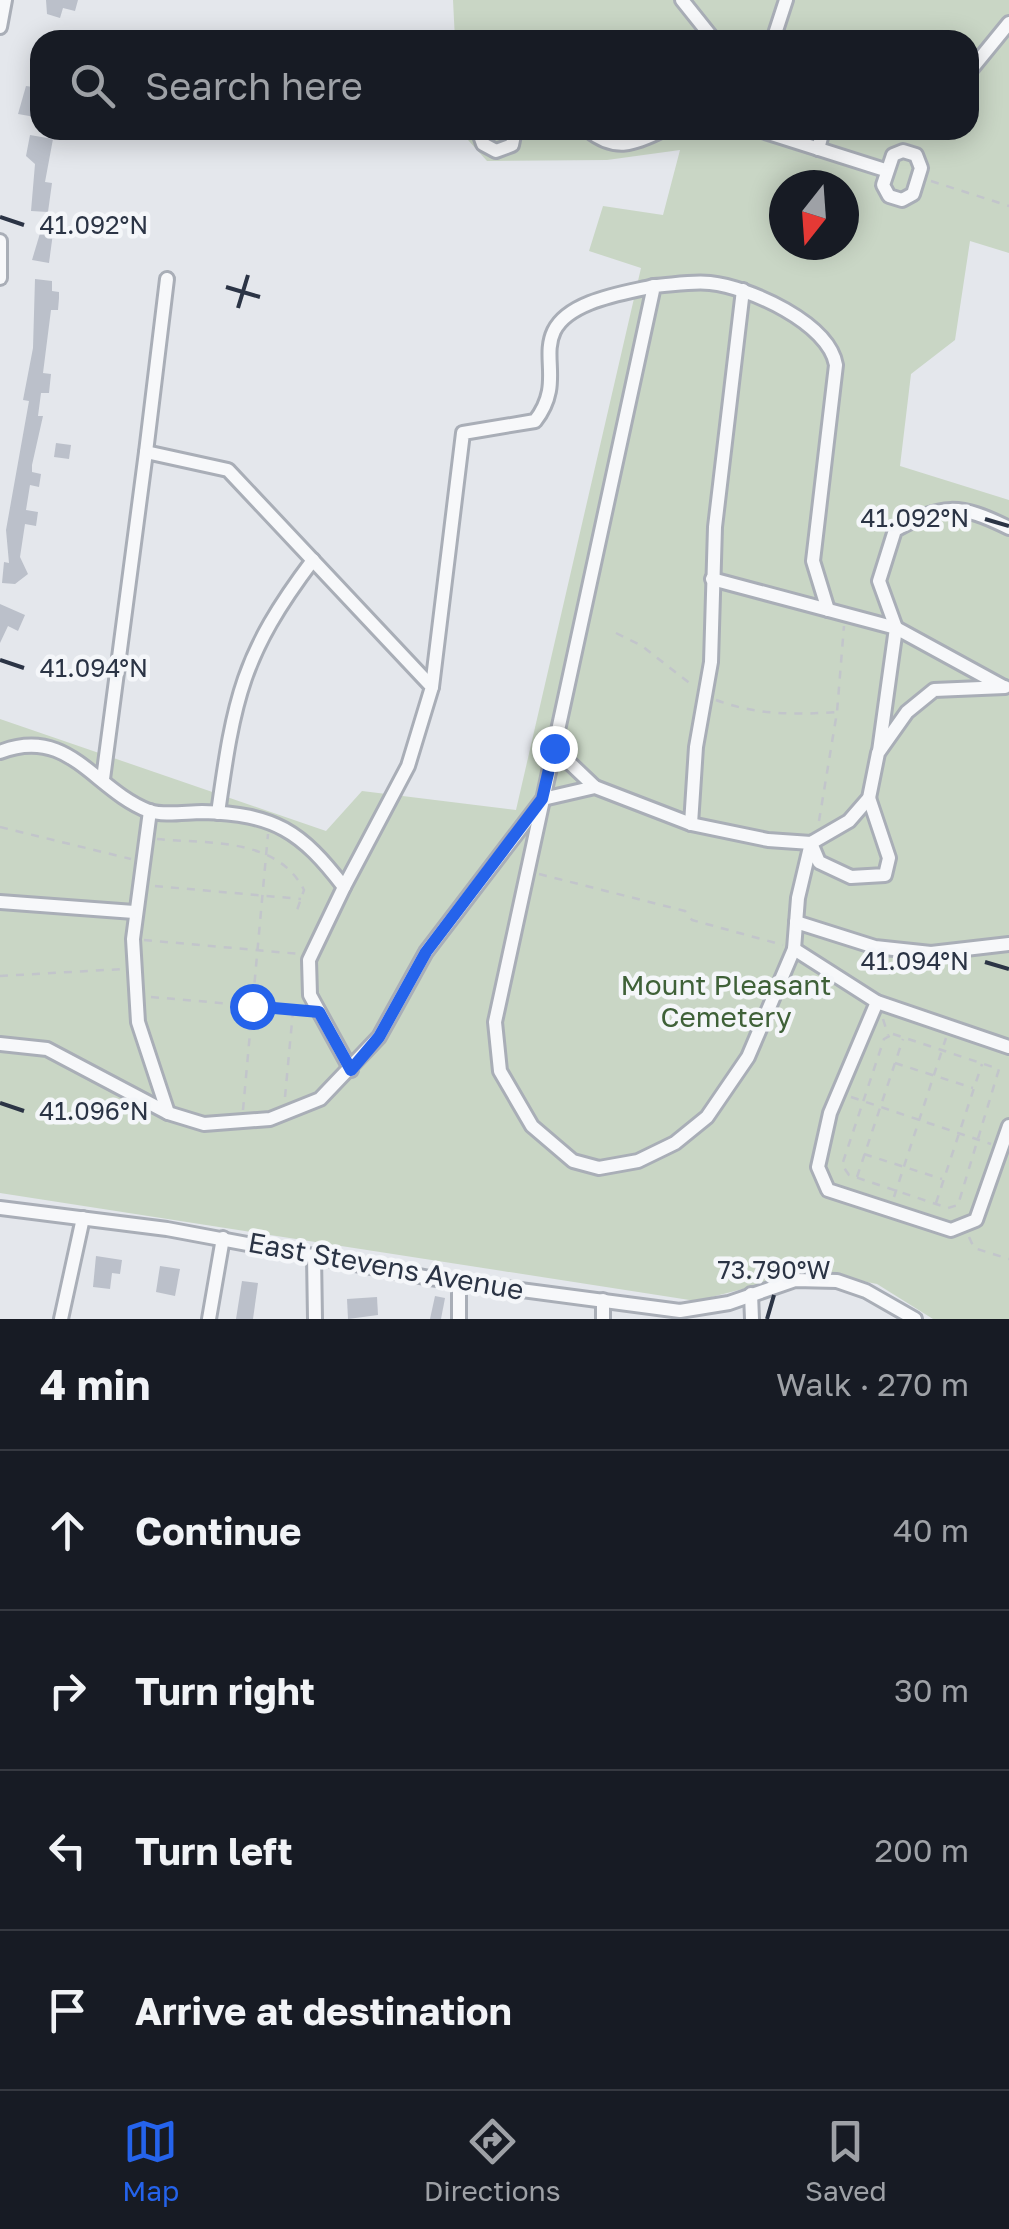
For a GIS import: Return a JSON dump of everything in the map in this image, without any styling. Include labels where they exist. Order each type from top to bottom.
[{"type":"street","points":[[0,27],[5,0]]},
{"type":"street","points":[[682,0],[706,30]]},
{"type":"street","points":[[776,30],[786,0]]},
{"type":"street","points":[[979,60],[1009,22]]},
{"type":"street","points":[[482,140],[496,151],[512,145],[513,140]]},
{"type":"street","points":[[601,140],[630,146],[643,140]]},
{"type":"street","points":[[792,140],[885,170]]},
{"type":"street","points":[[818,148],[821,140]]},
{"type":"street","points":[[904,151],[916,154],[920,177],[913,194],[902,200],[889,196],[883,185],[885,170],[893,155],[904,151]]},
{"type":"street","points":[[0,240],[0,278]]},
{"type":"street","points":[[103,779],[167,279]]},
{"type":"street","points":[[351,1070],[310,994],[311,956],[408,766],[432,687],[463,432],[534,422],[546,406],[554,331],[570,315],[594,303],[654,286],[708,283],[743,290],[798,316],[834,352],[836,365],[813,561],[828,610]]},
{"type":"street","points":[[654,286],[496,1022],[500,1070],[532,1126],[573,1161],[599,1168],[638,1162],[675,1142],[706,1117],[748,1057],[794,948],[814,842]]},
{"type":"street","points":[[690,824],[743,290]]},
{"type":"street","points":[[146,452],[228,470],[432,687]]},
{"type":"street","points":[[554,748],[595,787],[690,824],[768,840],[814,842],[849,821],[869,798],[896,628],[879,581],[895,530],[934,508],[986,517],[1009,528]]},
{"type":"street","points":[[218,813],[236,697],[252,654],[278,606],[313,560]]},
{"type":"street","points":[[712,579],[896,628],[1007,688]]},
{"type":"street","points":[[878,753],[907,712],[934,690],[1007,688]]},
{"type":"street","points":[[0,752],[22,744],[62,751],[150,812],[218,813],[269,821],[312,845],[344,887]]},
{"type":"street","points":[[0,1044],[47,1049],[168,1113],[204,1124],[283,1114],[320,1099],[379,1037],[426,952],[542,799],[595,787]]},
{"type":"street","points":[[814,842],[819,862],[850,877],[885,875],[889,858],[869,798]]},
{"type":"street","points":[[150,812],[134,912],[136,996],[138,1022],[168,1113]]},
{"type":"street","points":[[0,902],[134,912]]},
{"type":"street","points":[[796,922],[875,946],[931,952],[1009,944]]},
{"type":"street","points":[[794,948],[877,1002],[1009,1047]]},
{"type":"street","points":[[877,1002],[838,1093],[818,1168],[828,1190],[888,1213],[951,1230],[976,1220],[1009,1126]]},
{"type":"street","name":"East Stevens Avenue","points":[[0,1208],[223,1238],[459,1282],[680,1310],[706,1308],[794,1280],[837,1280],[866,1290],[914,1319]]},
{"type":"street","points":[[61,1319],[83,1218]]},
{"type":"street","points":[[209,1319],[223,1238]]},
{"type":"street","points":[[314,1255],[315,1319]]},
{"type":"street","points":[[459,1282],[459,1319]]},
{"type":"street","points":[[752,1294],[752,1319]]},
{"type":"street","points":[[603,1300],[603,1319]]},
{"type":"path","points":[[920,177],[1009,206]]},
{"type":"path","points":[[814,842],[837,712],[845,615]]},
{"type":"path","points":[[616,633],[642,646],[705,695],[742,710],[789,716],[837,712]]},
{"type":"path","points":[[242,1121],[269,821]]},
{"type":"path","points":[[0,827],[142,861]]},
{"type":"path","points":[[146,838],[266,853],[296,874],[304,899],[295,916]]},
{"type":"path","points":[[527,871],[685,911],[692,920],[794,948]]},
{"type":"path","points":[[138,884],[304,899]]},
{"type":"path","points":[[133,939],[311,956]]},
{"type":"path","points":[[0,976],[135,968]]},
{"type":"path","points":[[136,996],[319,1012]]},
{"type":"path","points":[[283,1114],[293,1009]]},
{"type":"path","points":[[888,1213],[950,1027]]},
{"type":"path","points":[[999,1072],[893,1034],[884,1039],[842,1165],[857,1177],[948,1208],[958,1205],[999,1072],[1009,1067]]},
{"type":"path","points":[[857,1177],[904,1038]]},
{"type":"path","points":[[895,1063],[974,1088]]},
{"type":"path","points":[[936,1204],[982,1064]]},
{"type":"path","points":[[838,1093],[1002,1147]]},
{"type":"path","points":[[864,1154],[944,1180]]},
{"type":"path","points":[[964,1225],[974,1248],[1009,1259]]},
{"type":"green space","name":"Mount Pleasant Cemetery","points":[[453,0],[1009,0],[1009,253],[970,241],[955,340],[911,374],[900,466],[1009,500],[1009,1319],[933,1319],[877,1284],[813,1271],[696,1301],[0,1193],[0,719],[326,831],[362,791],[516,810],[641,268],[589,251],[603,206],[663,215],[680,150],[607,160],[487,161],[468,140],[979,140],[979,30],[454,30]]},
{"type":"building","points":[[46,0],[78,0],[75,11],[63,8],[60,18],[47,14]]},
{"type":"building","points":[[26,86],[30,87],[30,116],[18,114]]},
{"type":"building","points":[[30,135],[30,140],[53,140],[45,182],[52,183],[48,212],[31,211],[35,164],[26,156]]},
{"type":"building","points":[[41,230],[53,233],[49,263],[32,260]]},
{"type":"building","points":[[35,279],[52,281],[52,291],[59,292],[58,310],[51,310],[43,373],[51,374],[49,393],[41,393],[38,416],[43,416],[32,465],[32,472],[41,474],[39,487],[30,485],[26,510],[38,512],[36,526],[25,524],[20,557],[28,574],[15,584],[2,583],[4,562],[9,563],[6,530],[29,401],[23,400],[33,348]]},
{"type":"building","points":[[56,443],[71,445],[69,459],[54,457]]},
{"type":"building","points":[[0,604],[25,615],[18,631],[8,626],[0,643]]},
{"type":"building","points":[[96,1256],[122,1260],[120,1274],[112,1273],[110,1289],[93,1287]]},
{"type":"building","points":[[160,1266],[180,1269],[175,1296],[156,1292]]},
{"type":"building","points":[[242,1281],[258,1283],[253,1319],[236,1319]]},
{"type":"building","points":[[435,1296],[445,1298],[441,1319],[430,1319]]},
{"type":"building","points":[[377,1297],[378,1315],[348,1319],[347,1299]]},
{"type":"route","points":[[252,1006],[319,1012],[351,1070],[379,1037],[426,952],[542,799],[554,748]]}]
